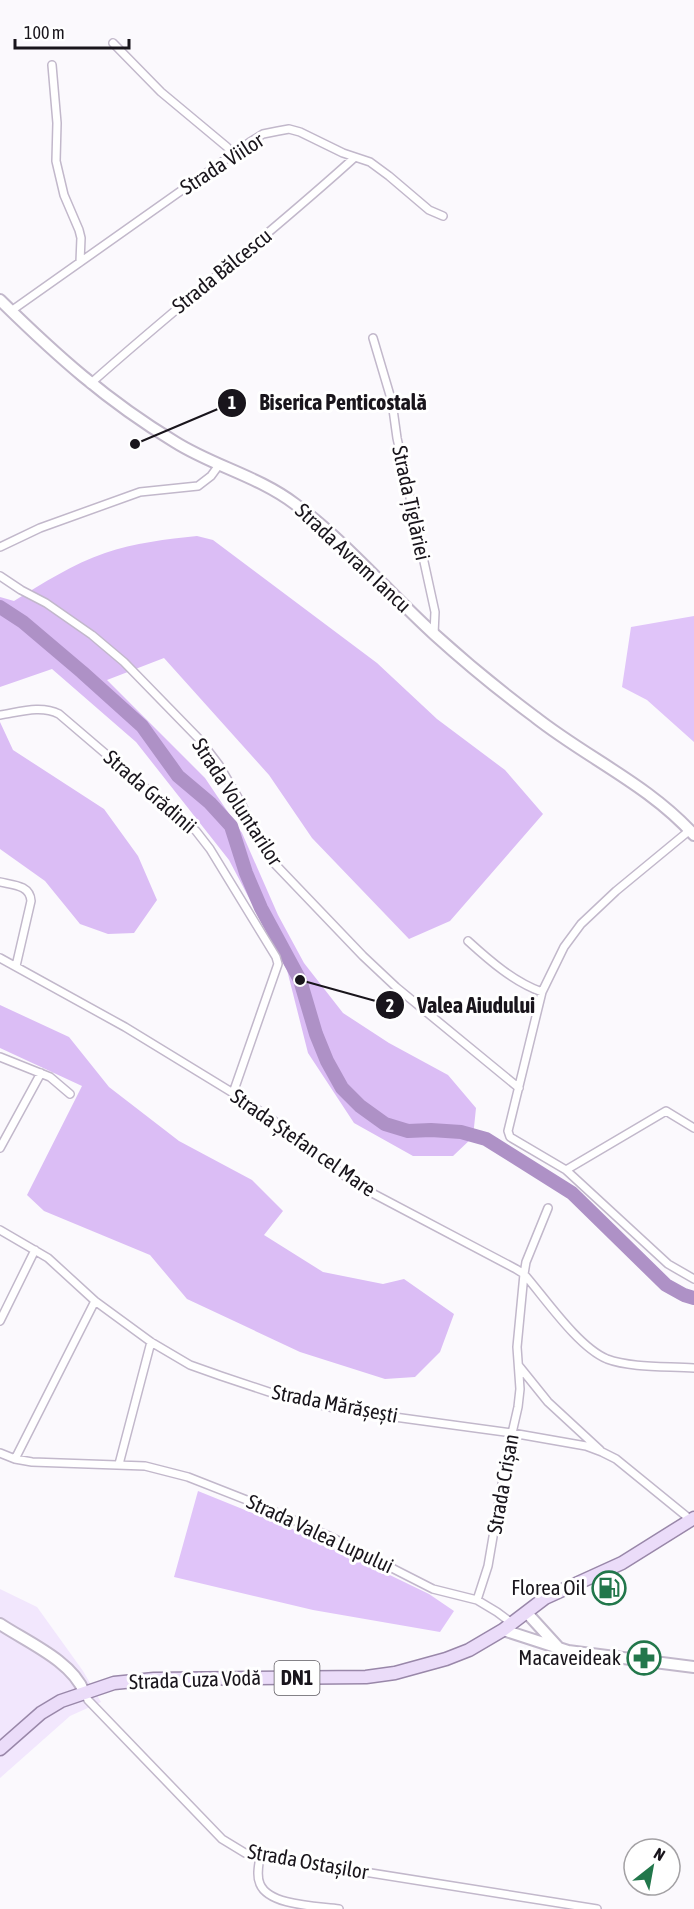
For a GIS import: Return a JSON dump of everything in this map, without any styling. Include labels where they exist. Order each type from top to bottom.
[{"type":"main road","name":"Strada Avram Iancu","points":[[0,300],[90,384],[176,443],[272,488],[295,504],[353,554],[434,634],[485,678],[552,730],[637,784],[668,809],[692,833]]},
{"type":"main road","name":"Strada Cuza Vodă","points":[[0,1749],[41,1713],[61,1701],[114,1683],[154,1678],[333,1678],[395,1673],[446,1659],[469,1650],[508,1627],[553,1594],[622,1563],[692,1519]]},
{"type":"main road","points":[[527,1613],[558,1647]]},
{"type":"main road","points":[[0,1624],[74,1673],[84,1692]]},
{"type":"main road","points":[[508,1627],[558,1647],[582,1653],[694,1667]]},
{"type":"street","points":[[113,44],[161,92],[233,154]]},
{"type":"street","points":[[52,65],[57,123],[56,161],[64,195],[79,230],[80,262]]},
{"type":"street","name":"Strada Viilor","points":[[11,311],[263,134],[289,129],[354,158],[370,162],[429,210],[443,216]]},
{"type":"street","name":"Strada Bălcescu","points":[[90,384],[158,323],[354,158]]},
{"type":"street","name":"Strada Țiglăriei","points":[[373,338],[392,402],[397,438],[435,612],[434,634]]},
{"type":"street","points":[[0,547],[40,528],[140,492],[198,486],[211,476],[219,465]]},
{"type":"street","name":"Strada Voluntarilor","points":[[0,576],[46,603],[92,635],[124,662],[200,740],[219,765],[264,850],[273,862],[396,987],[519,1088]]},
{"type":"street","name":"Strada Grădinii","points":[[0,714],[42,709],[50,709],[59,714],[187,821],[210,849],[276,957],[278,964],[233,1093]]},
{"type":"street","points":[[692,833],[642,868],[581,924],[559,955],[542,992],[508,1131],[510,1137],[566,1170],[668,1264],[694,1279]]},
{"type":"street","points":[[0,882],[23,888],[30,895],[31,902],[16,966]]},
{"type":"street","points":[[468,941],[510,975],[542,992]]},
{"type":"street","name":"Strada Ștefan cel Mare","points":[[0,958],[116,1021],[233,1093],[274,1121],[355,1184],[524,1274],[583,1343],[595,1352],[618,1362],[694,1368]]},
{"type":"street","points":[[0,1057],[41,1072],[70,1094]]},
{"type":"street","points":[[0,1148],[41,1072]]},
{"type":"street","points":[[566,1170],[666,1111],[694,1128]]},
{"type":"street","name":"Strada Crișan","points":[[477,1600],[488,1566],[520,1389],[517,1347],[526,1262],[548,1208]]},
{"type":"street","name":"Strada Mărășești","points":[[0,1230],[48,1258],[95,1301],[152,1342],[190,1365],[281,1396],[343,1410],[512,1433],[586,1446],[602,1452],[644,1480],[692,1519]]},
{"type":"street","points":[[0,1321],[36,1250]]},
{"type":"street","points":[[15,1459],[95,1301]]},
{"type":"street","points":[[119,1464],[152,1342]]},
{"type":"street","points":[[519,1366],[548,1402],[602,1452]]},
{"type":"street","name":"Strada Valea Lupului","points":[[0,1453],[15,1459],[145,1466],[169,1471],[262,1506],[329,1536],[433,1589],[477,1600],[497,1612],[508,1627]]},
{"type":"street","name":"Strada Ostașilor","points":[[84,1692],[88,1700],[222,1839],[245,1854],[597,1909]]},
{"type":"street","points":[[260,1856],[258,1878],[266,1893],[284,1901],[339,1909]]},
{"type":"shaded area","points":[[197,536],[213,540],[377,663],[437,719],[505,770],[543,814],[450,921],[409,939],[312,838],[269,775],[164,658],[107,680],[205,778],[242,833],[278,915],[304,963],[343,1013],[389,1043],[448,1075],[476,1108],[473,1137],[453,1156],[413,1156],[354,1123],[308,1053],[287,970],[229,860],[136,742],[52,669],[0,687],[0,597],[14,601],[93,557],[151,542]]},
{"type":"shaded area","points":[[694,616],[694,742],[647,700],[622,687],[631,627]]},
{"type":"shaded area","points":[[0,722],[13,750],[104,809],[138,856],[157,900],[134,933],[108,934],[80,924],[45,881],[0,849]]},
{"type":"shaded area","points":[[0,1005],[69,1037],[109,1087],[179,1141],[252,1180],[283,1211],[264,1235],[323,1272],[383,1284],[404,1279],[454,1314],[440,1352],[415,1377],[385,1379],[300,1352],[187,1299],[150,1255],[44,1211],[27,1195],[82,1086],[0,1048]]},
{"type":"shaded area","points":[[198,1491],[307,1535],[429,1594],[454,1611],[440,1632],[313,1610],[174,1577]]},
{"type":"shaded area","points":[[0,1589],[37,1607],[83,1671],[101,1702],[70,1716],[0,1778]]},
{"type":"waterway","points":[[0,607],[23,622],[142,726],[178,776],[210,803],[231,826],[246,873],[261,908],[300,980],[316,1034],[327,1061],[342,1088],[360,1106],[385,1124],[408,1131],[461,1132],[486,1139],[572,1193],[666,1285],[694,1298]]},
{"type":"place","name":"Biserica Penticostală","points":[[135,444]]},
{"type":"place","name":"Valea Aiudului","points":[[300,980]]},
{"type":"place","name":"Florea Oil","points":[[609,1588]]},
{"type":"place","name":"Macaveideak","points":[[644,1658]]}]
